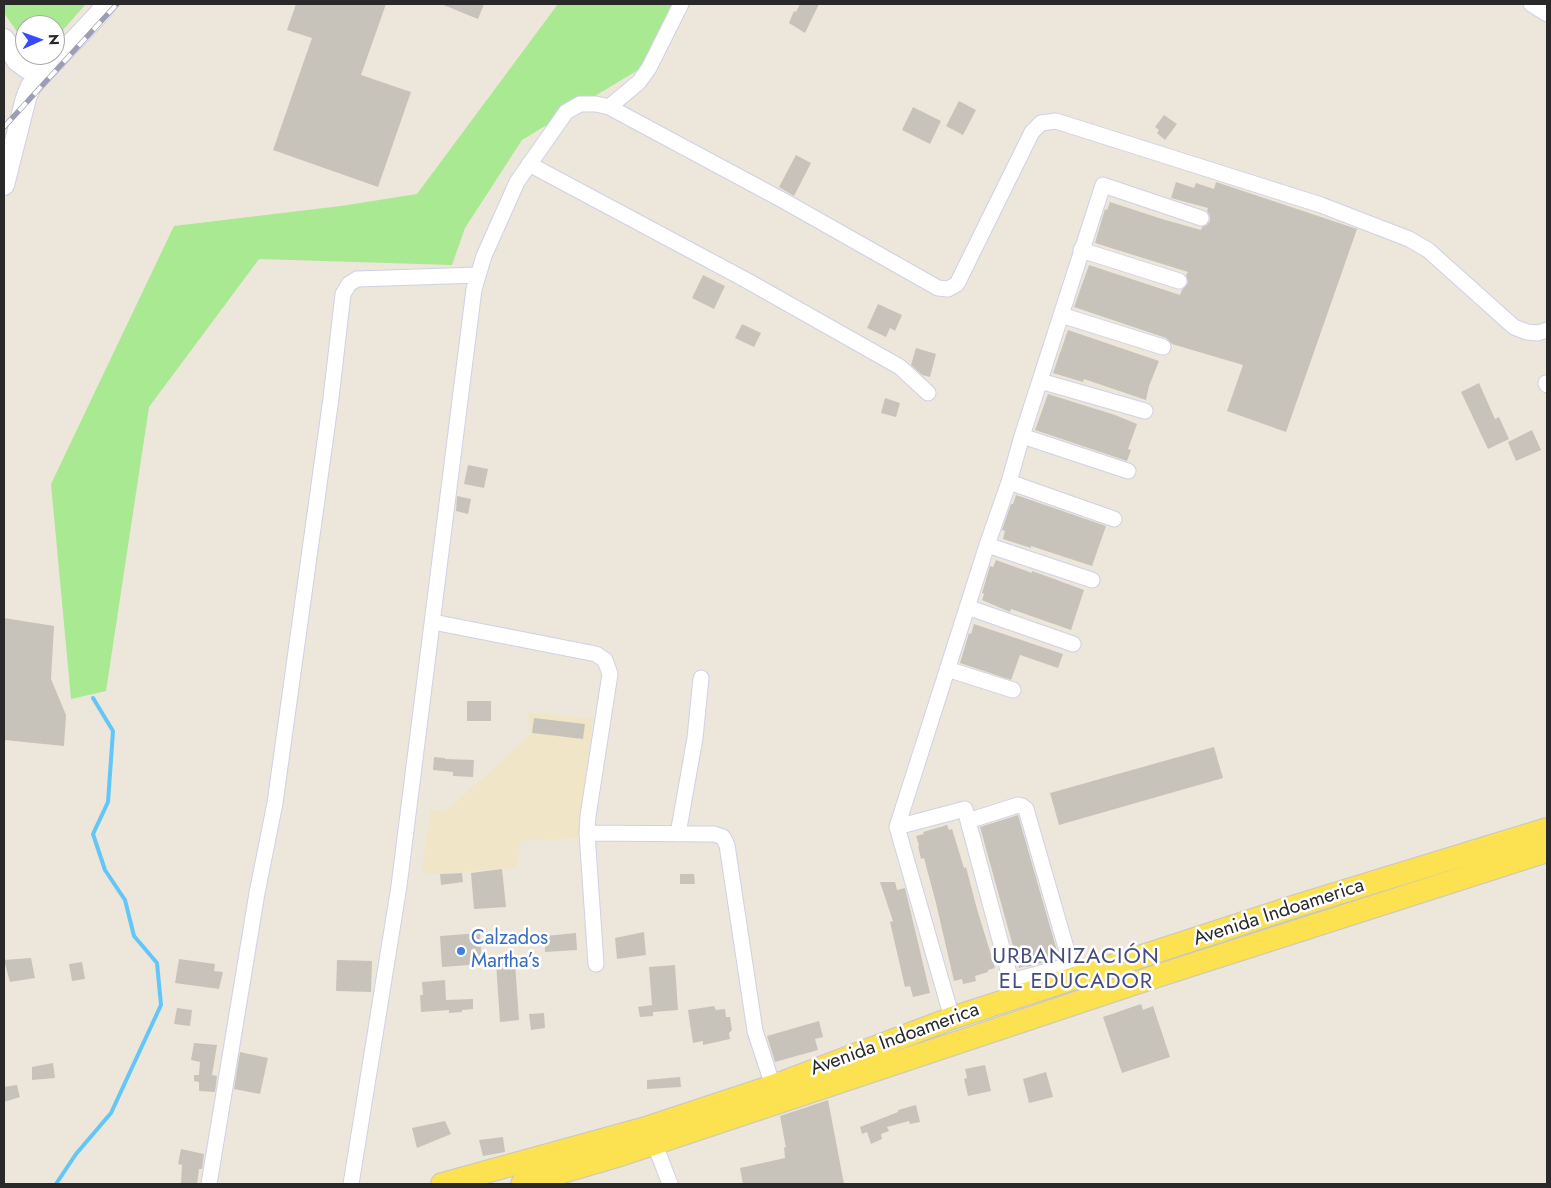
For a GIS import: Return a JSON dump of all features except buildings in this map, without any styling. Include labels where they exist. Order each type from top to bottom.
[{"type":"main road","name":"Avenida Indoamerica","points":[[522,1184],[952,1018],[1296,906],[1547,829]]},
{"type":"main road","name":"Avenida Indoamerica","points":[[442,1184],[644,1137],[1151,978],[1547,851]]},
{"type":"street","points":[[4,185],[26,98],[31,86],[99,14],[106,4]]},
{"type":"street","points":[[609,107],[639,82],[649,68],[681,4]]},
{"type":"street","points":[[1530,4],[1547,14]]},
{"type":"street","points":[[4,39],[15,56]]},
{"type":"street","points":[[20,65],[31,86]]},
{"type":"street","points":[[22,65],[28,70],[36,72],[46,70]]},
{"type":"street","points":[[351,1184],[399,886],[474,289],[484,256],[516,182],[566,112],[580,104],[596,104],[609,107],[786,202],[938,288],[948,289],[957,284],[1032,132],[1041,122],[1056,121],[1322,205],[1409,240],[1428,250],[1514,327],[1527,332],[1538,333],[1547,330]]},
{"type":"street","points":[[529,164],[746,280],[900,367],[928,393]]},
{"type":"street","points":[[952,1018],[897,827],[1103,185],[1201,218]]},
{"type":"street","points":[[1082,250],[1179,281]]},
{"type":"street","points":[[209,1184],[257,893],[275,803],[332,398],[343,294],[349,284],[357,279],[478,275]]},
{"type":"street","points":[[1061,315],[1163,348]]},
{"type":"street","points":[[1040,381],[1145,410]]},
{"type":"street","points":[[1022,436],[1128,471]]},
{"type":"street","points":[[1009,482],[1114,519]]},
{"type":"street","points":[[987,545],[1092,580]]},
{"type":"street","points":[[967,606],[1074,644]]},
{"type":"street","points":[[433,622],[596,654],[605,660],[610,674],[587,833],[596,964]]},
{"type":"street","points":[[947,670],[1013,690]]},
{"type":"street","points":[[678,834],[695,738],[701,678]]},
{"type":"street","points":[[897,827],[965,809],[968,821],[1011,981],[1071,965],[1026,809],[1018,805],[968,821]]},
{"type":"street","points":[[587,833],[714,834],[723,837],[727,845],[754,1031],[773,1086]]},
{"type":"street","points":[[644,1137],[670,1184]]},
{"type":"shaded area","points":[[527,712],[593,719],[581,838],[521,841],[517,868],[427,874],[422,868],[431,809],[445,812],[531,734]]},
{"type":"green space","points":[[4,4],[86,4],[65,28],[65,15],[15,15],[15,29],[4,13]]},
{"type":"green space","points":[[558,4],[672,4],[643,67],[522,140],[465,228],[452,265],[259,259],[149,407],[106,691],[71,699],[51,484],[174,226],[341,206],[417,194]]},
{"type":"waterway","points":[[56,1184],[76,1154],[111,1113],[161,1005],[157,963],[134,936],[125,900],[105,870],[93,834],[108,802],[113,731],[93,698]]},
{"type":"railway","points":[[4,127],[117,4]]},
{"type":"place","name":"Calzados Martha’s","points":[[461,951]]},
{"type":"district","name":"URBANIZACIÓN EL EDUCADOR","points":[[1076,970]]}]
